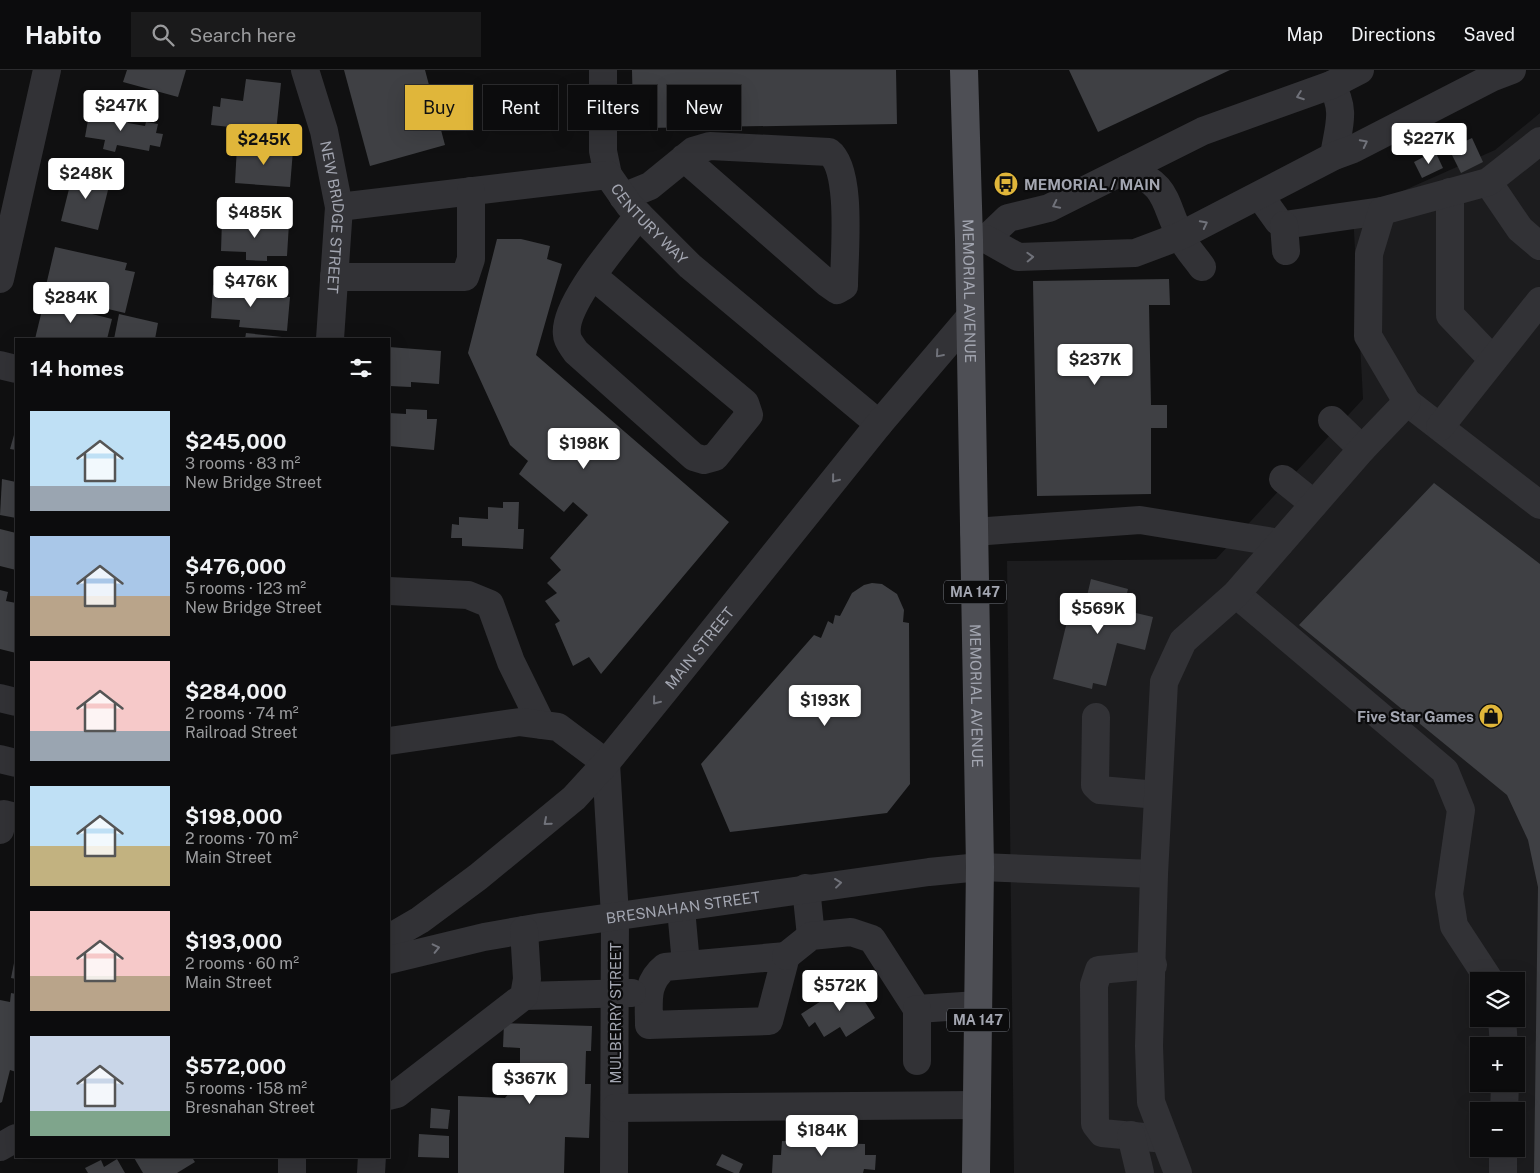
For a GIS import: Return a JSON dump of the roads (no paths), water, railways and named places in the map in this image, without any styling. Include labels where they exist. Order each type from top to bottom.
[{"type":"main road","name":"MEMORIAL AVENUE","points":[[964,70],[978,240],[970,317],[980,866],[976,1173]]},
{"type":"street","points":[[0,279],[47,70]]},
{"type":"street","name":"NEW BRIDGE STREET","points":[[305,70],[324,131],[339,207],[330,338]]},
{"type":"street","points":[[603,70],[603,151],[608,175]]},
{"type":"street","points":[[978,240],[1008,218],[1050,208],[1203,131],[1331,85],[1360,70]]},
{"type":"street","points":[[978,240],[1018,257],[1135,253],[1180,236],[1334,156],[1353,149],[1491,78],[1512,70]]},
{"type":"street","points":[[1331,85],[1339,98],[1341,108],[1334,156]]},
{"type":"street","points":[[1260,196],[1278,221],[1285,238],[1488,182],[1540,140]]},
{"type":"street","points":[[593,276],[745,403],[748,415],[715,457],[704,460],[694,457],[576,352],[566,336],[568,320],[574,303],[593,276],[631,206],[650,186],[684,158],[693,151],[710,146],[829,152],[836,157],[844,185],[844,286],[837,290],[684,158]]},
{"type":"street","points":[[1127,169],[1147,177],[1160,188],[1180,236],[1202,267]]},
{"type":"street","name":"CENTURY WAY","points":[[339,207],[608,175],[631,206],[690,266],[879,424]]},
{"type":"street","points":[[1488,182],[1520,229],[1540,246]]},
{"type":"street","points":[[334,277],[465,277],[471,259],[471,191]]},
{"type":"street","points":[[1450,192],[1450,315],[1493,360]]},
{"type":"street","points":[[1382,211],[1369,254],[1368,336],[1406,402],[1440,426],[1540,505]]},
{"type":"street","points":[[1440,426],[1540,301]]},
{"type":"street","name":"MAIN STREET","points":[[390,937],[420,920],[511,852],[574,798],[606,763],[879,424],[970,317]]},
{"type":"street","points":[[0,365],[15,369]]},
{"type":"street","points":[[1178,1173],[1151,1102],[1150,1046],[1154,874],[1164,682],[1183,641],[1236,594],[1362,449],[1406,402]]},
{"type":"street","points":[[1332,420],[1362,449]]},
{"type":"street","points":[[1283,479],[1314,504]]},
{"type":"street","points":[[974,532],[1140,520],[1280,543]]},
{"type":"street","points":[[390,591],[468,594],[490,604],[511,662],[542,725]]},
{"type":"street","points":[[1236,594],[1445,771],[1461,810],[1449,894],[1454,926],[1484,972]]},
{"type":"street","points":[[0,698],[15,702]]},
{"type":"street","points":[[1096,717],[1095,785],[1100,790],[1158,795]]},
{"type":"street","points":[[390,741],[520,722],[558,727],[606,763]]},
{"type":"street","points":[[0,759],[15,763]]},
{"type":"street","name":"MULBERRY STREET","points":[[606,763],[615,916],[614,1173]]},
{"type":"street","name":"BRESNAHAN STREET","points":[[390,960],[524,930],[806,888],[980,866],[1154,874]]},
{"type":"street","points":[[806,888],[811,936]]},
{"type":"street","points":[[681,908],[686,964]]},
{"type":"street","points":[[524,930],[527,979],[524,996]]},
{"type":"street","points":[[786,956],[770,1021],[649,1024],[649,993],[655,976],[665,967],[786,956],[811,936],[851,932],[872,939],[917,1009],[917,1061]]},
{"type":"street","points":[[1153,965],[1099,970],[1094,985],[1095,1124],[1102,1133],[1165,1139]]},
{"type":"street","points":[[390,1096],[397,1094],[524,996],[615,992],[649,993]]},
{"type":"street","points":[[917,1009],[978,1005]]},
{"type":"street","points":[[615,1108],[977,1106]]},
{"type":"street","points":[[1131,1136],[1140,1173]]},
{"type":"street","points":[[0,1147],[15,1139]]},
{"type":"street","points":[[1503,1157],[1503,1173]]},
{"type":"street","points":[[292,1158],[292,1173]]},
{"type":"street","points":[[371,1173],[372,1158]]},
{"type":"place","name":"MEMORIAL / MAIN","points":[[1006,184]]},
{"type":"place","name":"Five Star Games","points":[[1491,716]]}]
